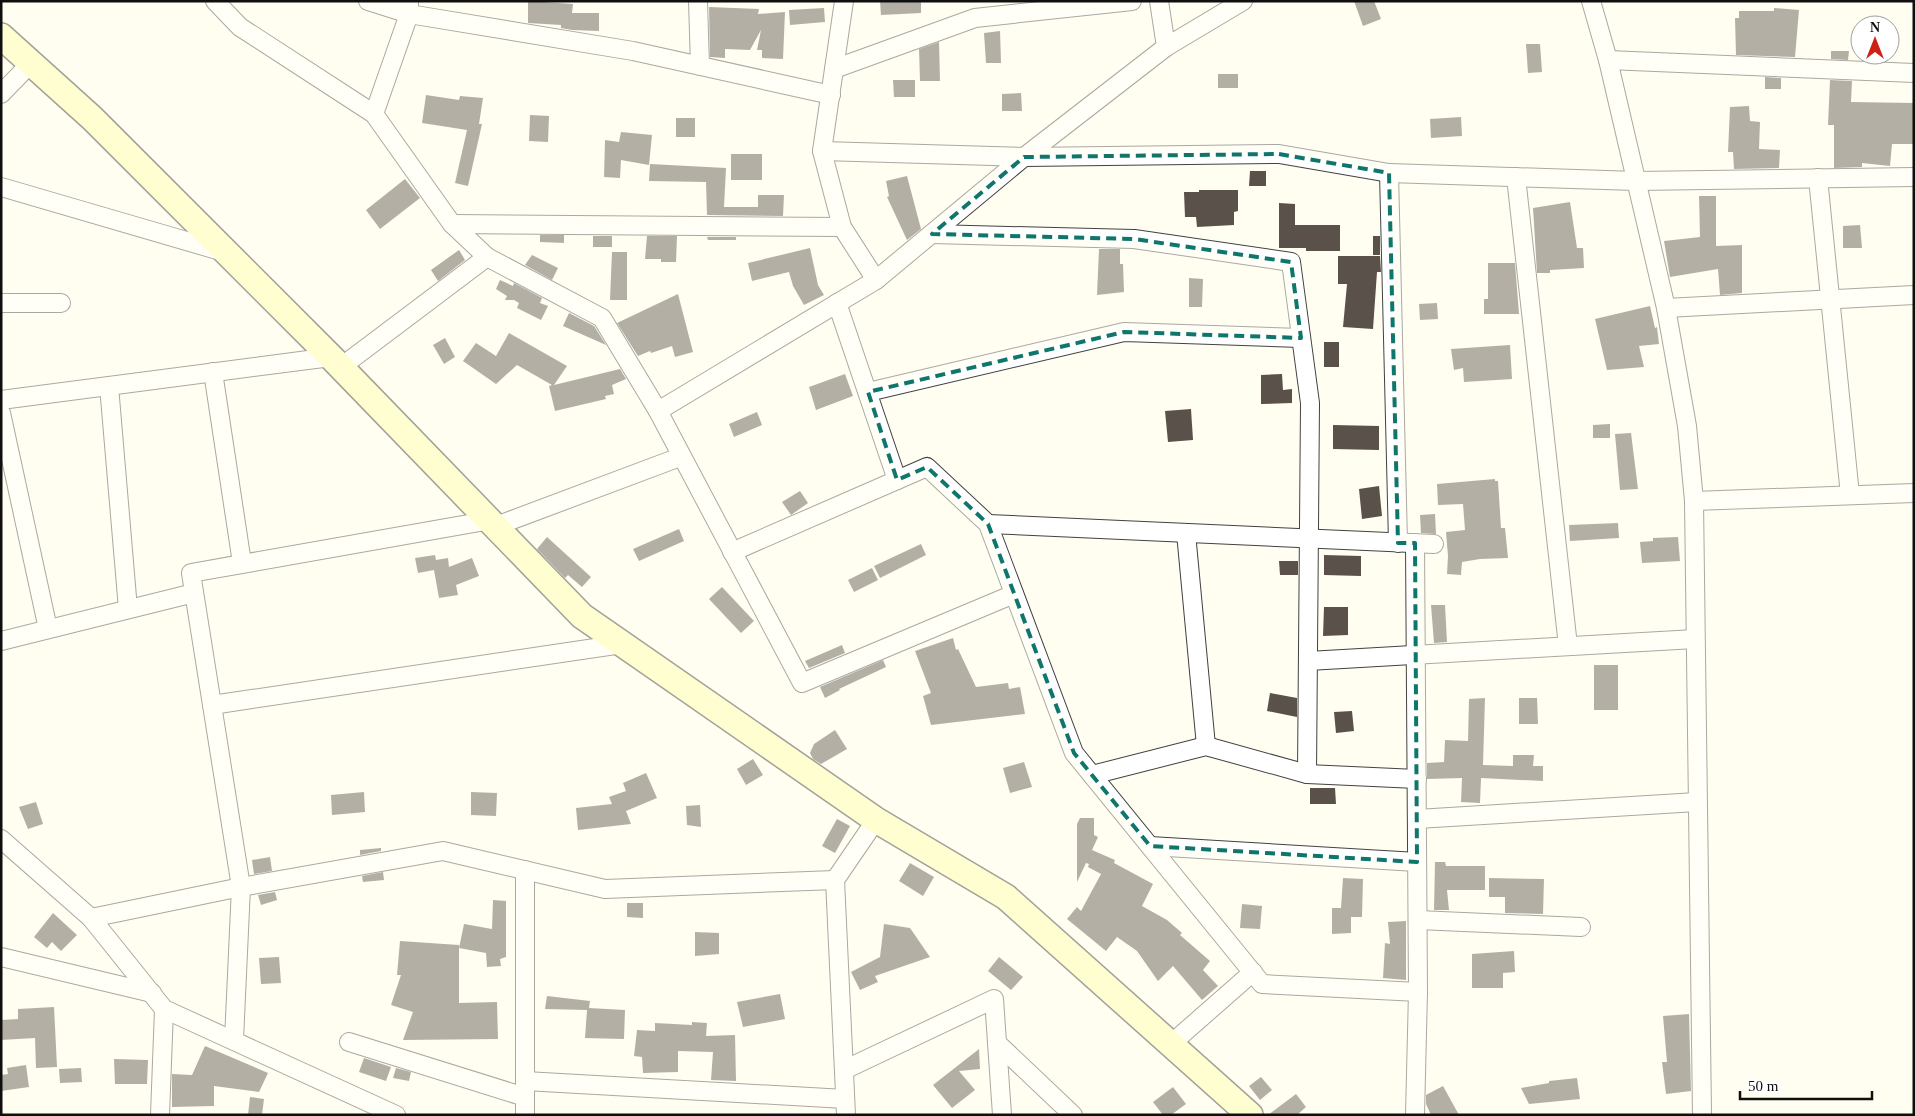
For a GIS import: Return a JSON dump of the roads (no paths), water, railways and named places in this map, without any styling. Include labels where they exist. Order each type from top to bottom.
[{"type":"street","points":[[215,1],[240,27],[374,114],[452,224],[487,257],[602,318],[658,411],[680,457],[802,683],[1014,594]]},
{"type":"street","points":[[368,1],[633,51],[830,96]]},
{"type":"street","points":[[698,1],[700,66]]},
{"type":"street","points":[[844,1],[822,151],[842,227],[876,280]]},
{"type":"street","points":[[834,69],[975,18],[1132,1]]},
{"type":"street","points":[[1159,1],[1166,47]]},
{"type":"street","points":[[658,411],[876,280],[1024,157],[1166,47],[1242,1]]},
{"type":"street","points":[[1590,1],[1608,60],[1666,308],[1687,426],[1694,501],[1702,1115]]},
{"type":"street","points":[[374,114],[409,8]]},
{"type":"street","points":[[1,36],[92,118],[228,253],[494,523],[582,616],[876,820],[1006,897],[1250,1115]]},
{"type":"street","points":[[1608,60],[1914,73]]},
{"type":"street","points":[[1,94],[31,63]]},
{"type":"street","points":[[822,151],[1024,157],[1279,154],[1389,173],[1636,181],[1914,176]]},
{"type":"street","points":[[1389,173],[1406,543],[1416,655],[1418,992],[1415,1115]]},
{"type":"street","points":[[1516,177],[1568,646]]},
{"type":"street","points":[[1818,178],[1850,495]]},
{"type":"street","points":[[1,186],[228,253]]},
{"type":"street","points":[[452,224],[842,227]]},
{"type":"street","points":[[932,234],[1134,239],[1291,262],[1310,403],[1307,774]]},
{"type":"street","points":[[1,400],[213,372],[336,362],[487,257]]},
{"type":"street","points":[[1666,308],[1914,295]]},
{"type":"street","points":[[1,303],[60,303]]},
{"type":"street","points":[[837,303],[897,480]]},
{"type":"street","points":[[868,392],[1124,332],[1301,338]]},
{"type":"street","points":[[213,372],[242,563]]},
{"type":"street","points":[[109,386],[128,609]]},
{"type":"street","points":[[1,413],[48,629]]},
{"type":"street","points":[[234,1040],[241,887],[191,572],[494,523],[680,457]]},
{"type":"street","points":[[732,552],[927,468],[988,524],[1074,753],[1262,984],[1418,992]]},
{"type":"street","points":[[1694,501],[1914,493]]},
{"type":"street","points":[[988,524],[1434,544]]},
{"type":"street","points":[[1186,533],[1206,746]]},
{"type":"street","points":[[1,641],[194,592]]},
{"type":"street","points":[[1308,661],[1695,639]]},
{"type":"street","points":[[212,705],[622,644]]},
{"type":"street","points":[[1092,775],[1206,746],[1307,774],[1417,779]]},
{"type":"street","points":[[1417,819],[1697,802]]},
{"type":"street","points":[[348,1042],[525,1089],[846,1107],[835,880],[876,820]]},
{"type":"street","points":[[1,839],[91,918],[164,1009],[396,1115]]},
{"type":"street","points":[[1150,846],[1417,862]]},
{"type":"street","points":[[91,918],[241,887],[443,851],[605,890],[835,880]]},
{"type":"street","points":[[525,870],[525,1115]]},
{"type":"street","points":[[1418,920],[1581,928]]},
{"type":"street","points":[[1,957],[152,993]]},
{"type":"street","points":[[1170,1044],[1253,972]]},
{"type":"street","points":[[844,1070],[994,999],[1002,1115]]},
{"type":"street","points":[[160,1115],[164,1009]]},
{"type":"street","points":[[997,1043],[1073,1115]]}]
